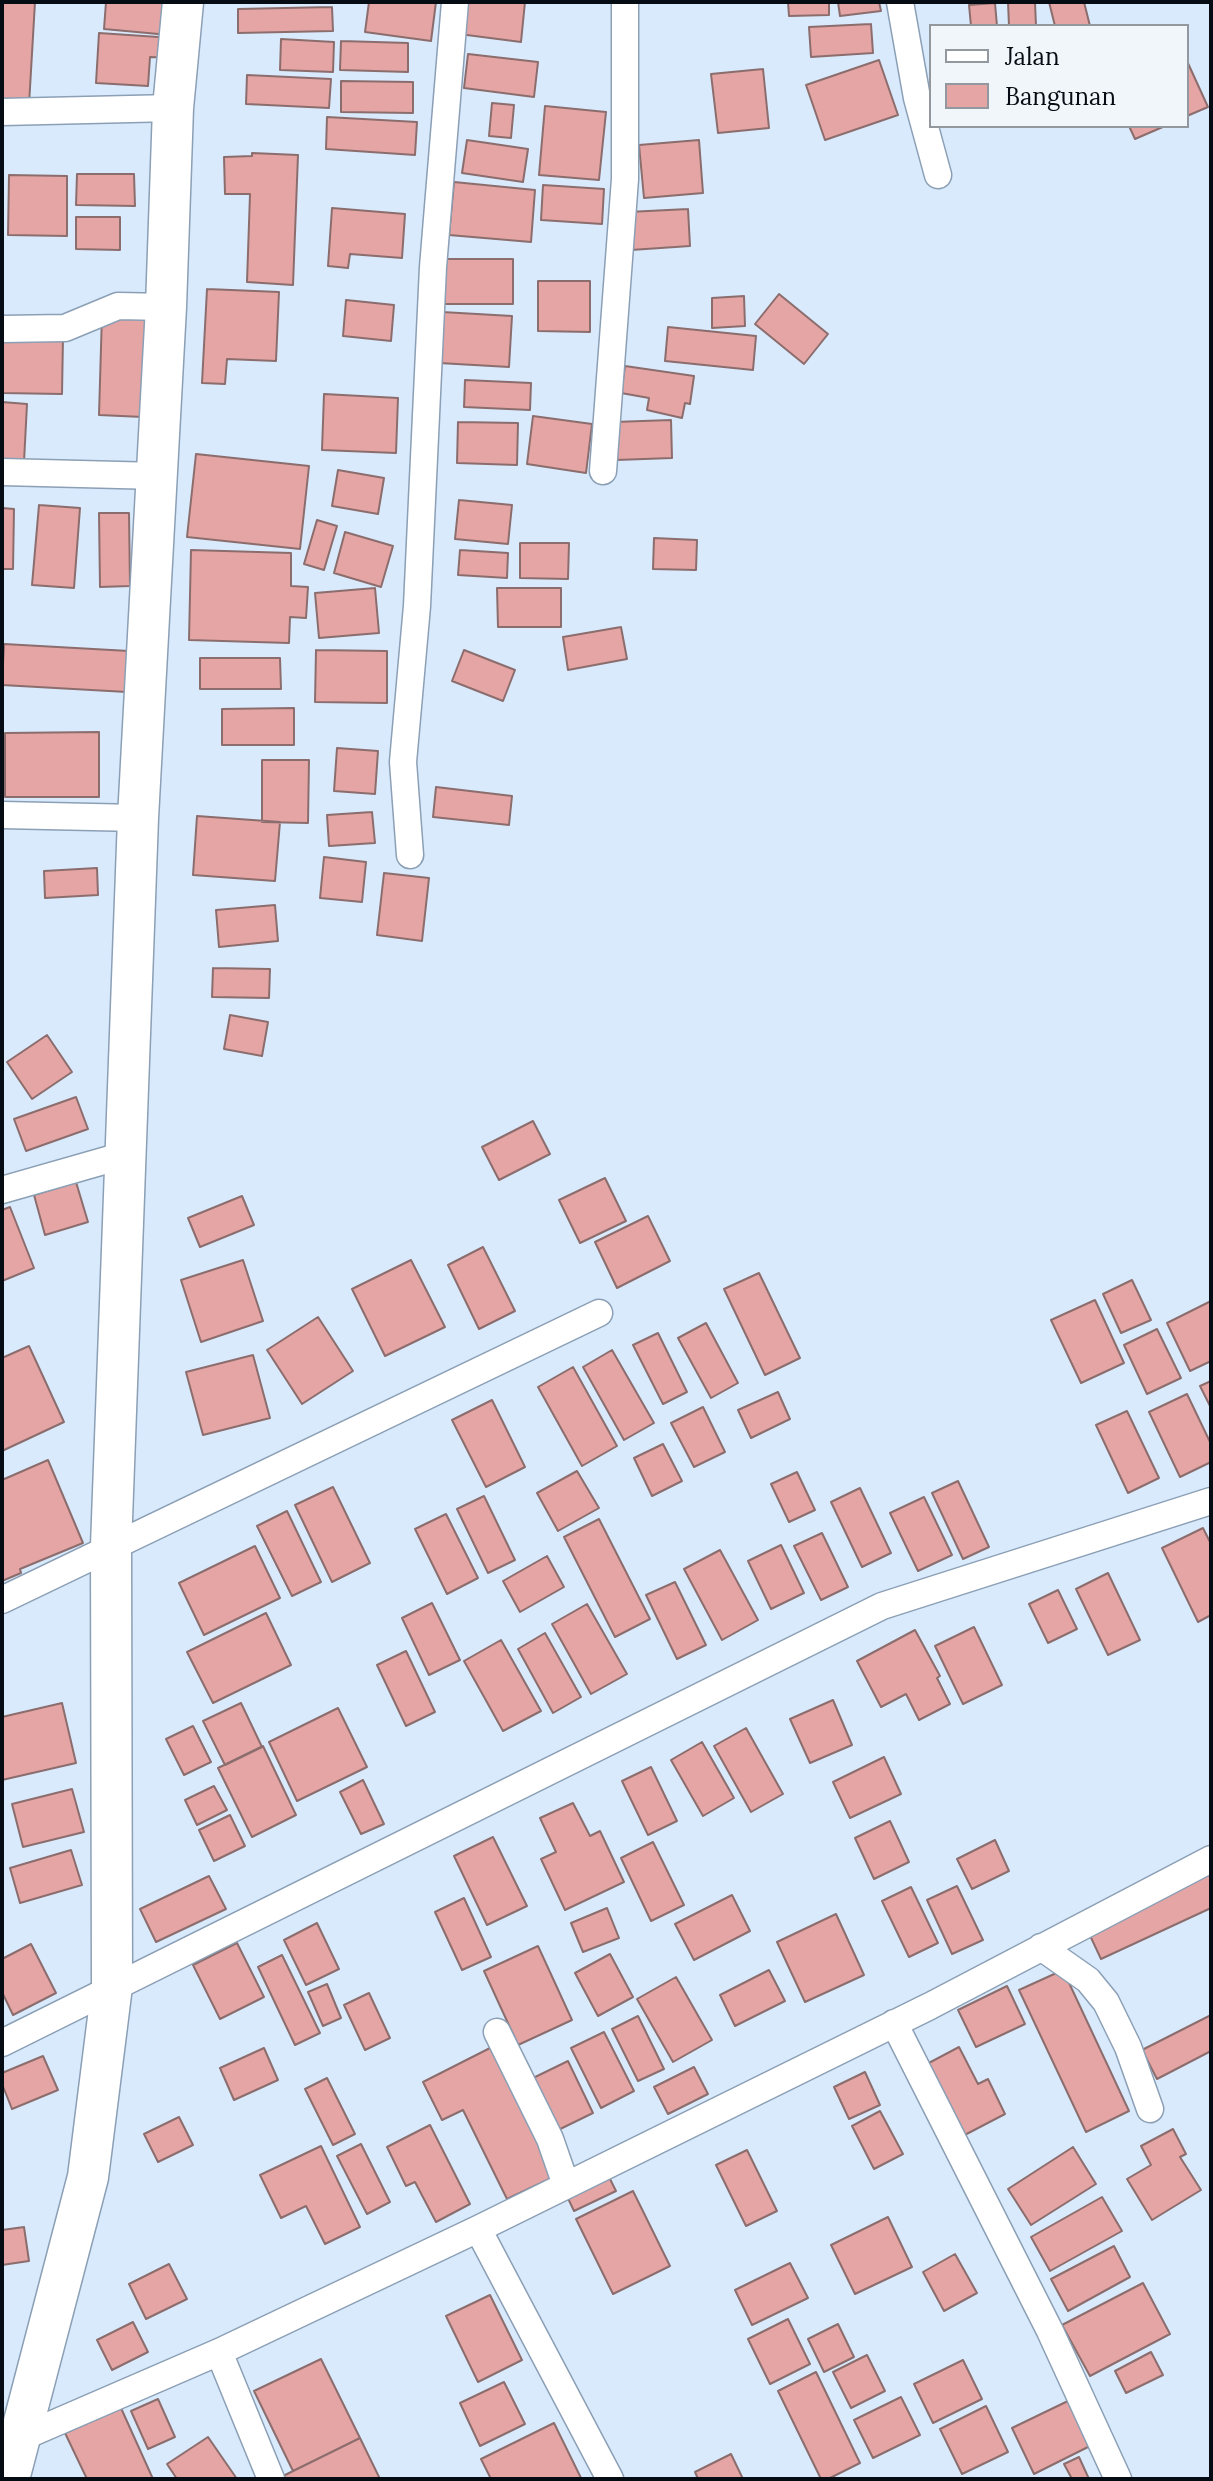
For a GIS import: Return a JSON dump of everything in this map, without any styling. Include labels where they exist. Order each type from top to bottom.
[{"type":"main road","points":[[9,2479],[88,2177],[112,1986],[111,1546],[128,1154],[138,818],[158,476],[173,108],[183,2]]},
{"type":"street","points":[[410,855],[403,762],[417,606],[433,267],[455,2]]},
{"type":"street","points":[[603,471],[625,179],[625,2]]},
{"type":"street","points":[[900,2],[917,98],[938,175]]},
{"type":"street","points":[[2,112],[173,108]]},
{"type":"street","points":[[2,329],[65,328],[118,306],[166,307]]},
{"type":"street","points":[[2,472],[158,476]]},
{"type":"street","points":[[2,815],[138,818]]},
{"type":"street","points":[[2,1190],[128,1154]]},
{"type":"street","points":[[2,1600],[599,1313]]},
{"type":"street","points":[[2,2043],[882,1606],[1211,1501]]},
{"type":"street","points":[[18,2439],[219,2352],[478,2229],[894,2023],[1211,1859]]},
{"type":"street","points":[[1041,1947],[1088,1980],[1106,2002],[1128,2047],[1150,2109]]},
{"type":"street","points":[[894,2023],[1050,2331],[1118,2479]]},
{"type":"street","points":[[497,2032],[550,2139],[566,2185]]},
{"type":"street","points":[[478,2229],[610,2479]]},
{"type":"street","points":[[219,2352],[271,2479]]},
{"type":"building","points":[[2,2],[35,2],[29,105],[2,104]]},
{"type":"building","points":[[106,2],[172,2],[169,35],[104,29]]},
{"type":"building","points":[[369,2],[436,2],[431,41],[365,32]]},
{"type":"building","points":[[462,2],[525,2],[521,42],[459,34]]},
{"type":"building","points":[[788,2],[829,2],[829,15],[789,16]]},
{"type":"building","points":[[838,2],[879,2],[881,11],[840,16]]},
{"type":"building","points":[[1008,2],[1035,2],[1036,24],[1009,24]]},
{"type":"building","points":[[1049,2],[1084,2],[1090,24],[1054,24]]},
{"type":"building","points":[[995,3],[997,24],[971,24],[969,5]]},
{"type":"building","points":[[332,7],[333,31],[238,33],[238,9]]},
{"type":"building","points":[[871,24],[873,53],[811,57],[809,27]]},
{"type":"building","points":[[99,33],[173,38],[171,58],[150,57],[148,86],[96,83]]},
{"type":"building","points":[[281,39],[334,42],[333,72],[280,70]]},
{"type":"building","points":[[341,41],[408,43],[408,72],[340,70]]},
{"type":"building","points":[[468,54],[538,62],[534,97],[464,88]]},
{"type":"building","points":[[879,60],[898,115],[825,140],[806,85]]},
{"type":"building","points":[[1189,65],[1208,107],[1189,115]]},
{"type":"building","points":[[763,69],[769,128],[718,133],[711,74]]},
{"type":"building","points":[[247,75],[331,79],[329,108],[246,104]]},
{"type":"building","points":[[341,81],[413,82],[413,113],[341,112]]},
{"type":"building","points":[[492,103],[514,105],[511,138],[489,136]]},
{"type":"building","points":[[545,106],[606,112],[599,180],[539,175]]},
{"type":"building","points":[[327,117],[417,122],[415,155],[326,149]]},
{"type":"building","points":[[1130,128],[1160,128],[1135,139]]},
{"type":"building","points":[[467,140],[528,149],[523,182],[462,173]]},
{"type":"building","points":[[699,140],[703,193],[644,198],[639,145]]},
{"type":"building","points":[[252,153],[298,155],[293,285],[247,282],[250,194],[225,194],[224,157],[252,156]]},
{"type":"building","points":[[77,174],[134,174],[135,206],[76,205]]},
{"type":"building","points":[[9,175],[67,176],[67,236],[8,235]]},
{"type":"building","points":[[454,182],[535,190],[531,242],[449,235]]},
{"type":"building","points":[[543,185],[604,189],[602,224],[541,220]]},
{"type":"building","points":[[332,208],[405,214],[402,258],[350,254],[348,268],[328,266]]},
{"type":"building","points":[[688,209],[690,246],[631,250],[628,212]]},
{"type":"building","points":[[76,217],[120,217],[120,250],[76,249]]},
{"type":"building","points":[[445,259],[513,259],[513,304],[445,304]]},
{"type":"building","points":[[538,281],[590,281],[590,332],[538,331]]},
{"type":"building","points":[[207,289],[279,292],[276,361],[227,359],[225,384],[202,383]]},
{"type":"building","points":[[779,294],[828,334],[804,364],[755,324]]},
{"type":"building","points":[[744,296],[745,326],[712,328],[712,298]]},
{"type":"building","points":[[346,300],[394,305],[391,341],[343,336]]},
{"type":"building","points":[[442,312],[512,316],[509,367],[439,363]]},
{"type":"building","points":[[102,314],[146,316],[143,417],[99,415]]},
{"type":"building","points":[[668,327],[756,336],[753,370],[665,361]]},
{"type":"building","points":[[2,336],[63,337],[62,394],[2,393]]},
{"type":"building","points":[[625,366],[694,376],[690,404],[685,403],[682,418],[647,410],[649,398],[621,393]]},
{"type":"building","points":[[465,380],[531,383],[530,410],[464,407]]},
{"type":"building","points":[[324,394],[398,398],[396,453],[322,450]]},
{"type":"building","points":[[2,402],[27,404],[24,462],[2,461]]},
{"type":"building","points":[[533,416],[592,424],[586,473],[527,464]]},
{"type":"building","points":[[671,420],[672,458],[616,460],[614,422]]},
{"type":"building","points":[[458,422],[518,423],[517,465],[457,463]]},
{"type":"building","points":[[196,454],[309,466],[300,549],[187,537]]},
{"type":"building","points":[[338,470],[384,478],[378,514],[332,506]]},
{"type":"building","points":[[459,500],[512,505],[508,544],[455,539]]},
{"type":"building","points":[[39,505],[80,508],[74,588],[32,585]]},
{"type":"building","points":[[2,508],[14,509],[13,569],[2,569]]},
{"type":"building","points":[[99,513],[129,513],[130,586],[100,587]]},
{"type":"building","points":[[317,520],[337,526],[324,570],[304,564]]},
{"type":"building","points":[[345,532],[393,546],[381,587],[334,573]]},
{"type":"building","points":[[654,538],[697,540],[696,570],[653,569]]},
{"type":"building","points":[[520,543],[569,543],[568,579],[520,578]]},
{"type":"building","points":[[191,550],[291,553],[291,586],[308,587],[306,618],[290,617],[289,643],[189,640]]},
{"type":"building","points":[[460,550],[508,553],[507,578],[458,575]]},
{"type":"building","points":[[375,588],[379,633],[319,638],[315,593]]},
{"type":"building","points":[[497,588],[561,588],[561,627],[498,627]]},
{"type":"building","points":[[621,627],[627,659],[568,670],[563,637]]},
{"type":"building","points":[[4,644],[129,651],[127,692],[2,685]]},
{"type":"building","points":[[316,650],[387,651],[387,703],[315,702]]},
{"type":"building","points":[[464,650],[515,670],[503,701],[452,681]]},
{"type":"building","points":[[200,658],[280,658],[281,689],[200,689]]},
{"type":"building","points":[[294,708],[294,745],[222,745],[222,709]]},
{"type":"building","points":[[99,732],[99,797],[5,797],[5,733]]},
{"type":"building","points":[[337,748],[378,751],[375,794],[334,791]]},
{"type":"building","points":[[262,760],[309,760],[308,823],[262,822]]},
{"type":"building","points":[[436,787],[512,796],[509,825],[433,817]]},
{"type":"building","points":[[372,812],[375,843],[329,846],[327,815]]},
{"type":"building","points":[[197,816],[280,822],[275,881],[193,875]]},
{"type":"building","points":[[324,857],[366,862],[362,902],[320,898]]},
{"type":"building","points":[[97,868],[98,895],[45,898],[44,871]]},
{"type":"building","points":[[384,873],[429,878],[422,941],[377,935]]},
{"type":"building","points":[[275,905],[278,941],[219,947],[216,910]]},
{"type":"building","points":[[213,968],[270,969],[269,998],[212,997]]},
{"type":"building","points":[[230,1015],[268,1022],[262,1056],[224,1049]]},
{"type":"building","points":[[47,1035],[72,1072],[32,1099],[7,1062]]},
{"type":"building","points":[[76,1097],[88,1129],[26,1151],[14,1119]]},
{"type":"building","points":[[533,1121],[550,1154],[499,1180],[482,1147]]},
{"type":"building","points":[[605,1178],[626,1221],[580,1243],[559,1200]]},
{"type":"building","points":[[76,1182],[88,1222],[45,1235],[34,1195]]},
{"type":"building","points":[[242,1196],[254,1225],[200,1247],[188,1218]]},
{"type":"building","points":[[10,1207],[34,1268],[2,1281],[2,1210]]},
{"type":"building","points":[[648,1216],[670,1261],[617,1288],[595,1242]]},
{"type":"building","points":[[483,1247],[515,1311],[479,1329],[448,1265]]},
{"type":"building","points":[[243,1260],[263,1321],[201,1342],[181,1280]]},
{"type":"building","points":[[411,1260],[445,1327],[385,1356],[352,1289]]},
{"type":"building","points":[[759,1273],[800,1358],[765,1375],[724,1289]]},
{"type":"building","points":[[1132,1280],[1151,1320],[1121,1333],[1103,1294]]},
{"type":"building","points":[[1095,1300],[1124,1363],[1081,1383],[1051,1320]]},
{"type":"building","points":[[1211,1301],[1211,1361],[1190,1371],[1167,1323]]},
{"type":"building","points":[[318,1317],[353,1371],[302,1404],[267,1350]]},
{"type":"building","points":[[706,1323],[738,1383],[711,1398],[678,1338]]},
{"type":"building","points":[[1157,1329],[1181,1378],[1147,1394],[1124,1345]]},
{"type":"building","points":[[658,1333],[687,1392],[663,1404],[633,1345]]},
{"type":"building","points":[[29,1346],[64,1422],[2,1451],[2,1358]]},
{"type":"building","points":[[612,1350],[654,1423],[624,1440],[583,1367]]},
{"type":"building","points":[[253,1355],[270,1418],[203,1435],[186,1372]]},
{"type":"building","points":[[573,1367],[617,1446],[582,1466],[538,1387]]},
{"type":"building","points":[[1211,1381],[1211,1408],[1200,1386]]},
{"type":"building","points":[[778,1392],[790,1419],[751,1438],[738,1410]]},
{"type":"building","points":[[1187,1394],[1211,1444],[1211,1462],[1180,1477],[1149,1412]]},
{"type":"building","points":[[492,1400],[525,1467],[486,1487],[452,1420]]},
{"type":"building","points":[[703,1407],[725,1452],[694,1467],[671,1423]]},
{"type":"building","points":[[1127,1411],[1159,1478],[1128,1493],[1096,1425]]},
{"type":"building","points":[[663,1444],[682,1481],[652,1496],[634,1458]]},
{"type":"building","points":[[48,1460],[83,1543],[20,1569],[21,1573],[2,1581],[2,1480]]},
{"type":"building","points":[[577,1471],[599,1508],[558,1531],[537,1493]]},
{"type":"building","points":[[797,1472],[815,1510],[789,1522],[771,1484]]},
{"type":"building","points":[[958,1481],[989,1547],[963,1559],[932,1493]]},
{"type":"building","points":[[333,1487],[370,1563],[332,1582],[295,1505]]},
{"type":"building","points":[[860,1488],[891,1553],[862,1567],[831,1502]]},
{"type":"building","points":[[484,1496],[515,1560],[488,1573],[457,1509]]},
{"type":"building","points":[[924,1497],[952,1555],[918,1571],[890,1513]]},
{"type":"building","points":[[287,1511],[321,1582],[292,1596],[257,1526]]},
{"type":"building","points":[[446,1514],[478,1578],[447,1594],[415,1529]]},
{"type":"building","points":[[599,1519],[650,1619],[615,1637],[564,1537]]},
{"type":"building","points":[[1203,1528],[1211,1544],[1211,1615],[1198,1622],[1162,1548]]},
{"type":"building","points":[[822,1533],[848,1587],[821,1600],[794,1546]]},
{"type":"building","points":[[781,1545],[804,1593],[771,1609],[748,1561]]},
{"type":"building","points":[[255,1546],[280,1598],[204,1635],[179,1583]]},
{"type":"building","points":[[720,1550],[758,1620],[722,1640],[684,1569]]},
{"type":"building","points":[[547,1556],[564,1587],[520,1612],[503,1581]]},
{"type":"building","points":[[1108,1573],[1140,1640],[1108,1655],[1076,1589]]},
{"type":"building","points":[[675,1582],[706,1645],[677,1659],[646,1595]]},
{"type":"building","points":[[1058,1590],[1077,1629],[1048,1643],[1029,1604]]},
{"type":"building","points":[[432,1603],[460,1660],[429,1675],[402,1618]]},
{"type":"building","points":[[587,1604],[627,1674],[591,1694],[552,1624]]},
{"type":"building","points":[[266,1613],[291,1665],[213,1703],[187,1652]]},
{"type":"building","points":[[974,1627],[1002,1685],[963,1704],[935,1646]]},
{"type":"building","points":[[915,1630],[940,1676],[937,1678],[950,1704],[919,1720],[906,1694],[881,1707],[857,1661]]},
{"type":"building","points":[[545,1633],[581,1697],[553,1713],[518,1649]]},
{"type":"building","points":[[501,1640],[541,1711],[503,1731],[464,1661]]},
{"type":"building","points":[[406,1651],[435,1712],[406,1726],[377,1665]]},
{"type":"building","points":[[833,1700],[852,1745],[810,1763],[790,1719]]},
{"type":"building","points":[[62,1703],[76,1763],[2,1780],[2,1717]]},
{"type":"building","points":[[241,1703],[262,1747],[225,1765],[203,1721]]},
{"type":"building","points":[[338,1708],[367,1767],[297,1801],[269,1742]]},
{"type":"building","points":[[193,1726],[211,1762],[184,1775],[166,1739]]},
{"type":"building","points":[[746,1728],[783,1794],[751,1812],[714,1746]]},
{"type":"building","points":[[702,1742],[734,1798],[703,1816],[671,1760]]},
{"type":"building","points":[[263,1746],[296,1815],[252,1837],[218,1768]]},
{"type":"building","points":[[884,1757],[901,1794],[850,1818],[833,1782]]},
{"type":"building","points":[[651,1767],[677,1821],[648,1835],[622,1781]]},
{"type":"building","points":[[363,1780],[384,1824],[361,1834],[340,1792]]},
{"type":"building","points":[[214,1786],[227,1810],[197,1825],[185,1800]]},
{"type":"building","points":[[72,1789],[84,1832],[23,1847],[12,1804]]},
{"type":"building","points":[[573,1803],[590,1836],[600,1831],[624,1882],[565,1910],[541,1859],[556,1852],[540,1818]]},
{"type":"building","points":[[230,1815],[245,1846],[214,1861],[199,1830]]},
{"type":"building","points":[[890,1821],[909,1862],[874,1879],[855,1838]]},
{"type":"building","points":[[493,1837],[527,1906],[487,1925],[454,1856]]},
{"type":"building","points":[[995,1840],[1009,1871],[972,1889],[957,1859]]},
{"type":"building","points":[[653,1842],[684,1905],[651,1921],[621,1858]]},
{"type":"building","points":[[71,1850],[82,1885],[20,1903],[10,1868]]},
{"type":"building","points":[[1211,1869],[1211,1908],[1101,1959],[1086,1927]]},
{"type":"building","points":[[209,1876],[226,1909],[156,1942],[140,1909]]},
{"type":"building","points":[[957,1886],[983,1940],[952,1954],[927,1900]]},
{"type":"building","points":[[911,1887],[938,1943],[909,1957],[882,1901]]},
{"type":"building","points":[[732,1895],[750,1931],[694,1960],[675,1924]]},
{"type":"building","points":[[464,1898],[491,1957],[462,1970],[435,1912]]},
{"type":"building","points":[[607,1908],[619,1938],[583,1952],[571,1923]]},
{"type":"building","points":[[836,1914],[864,1975],[805,2002],[777,1942]]},
{"type":"building","points":[[317,1923],[339,1969],[306,1985],[284,1940]]},
{"type":"building","points":[[237,1943],[264,1997],[220,2019],[193,1965]]},
{"type":"building","points":[[31,1944],[56,1993],[13,2015],[2,1992],[2,1959]]},
{"type":"building","points":[[538,1946],[572,2020],[518,2045],[484,1971]]},
{"type":"building","points":[[610,1954],[633,1997],[598,2016],[575,1973]]},
{"type":"building","points":[[282,1955],[320,2033],[295,2045],[258,1967]]},
{"type":"building","points":[[769,1970],[785,2001],[735,2026],[720,1995]]},
{"type":"building","points":[[1063,1970],[1129,2111],[1086,2132],[1019,1990]]},
{"type":"building","points":[[676,1977],[712,2040],[673,2062],[637,1999]]},
{"type":"building","points":[[327,1984],[341,2018],[323,2026],[308,1992]]},
{"type":"building","points":[[1007,1986],[1025,2024],[976,2047],[958,2010]]},
{"type":"building","points":[[369,1993],[390,2038],[365,2050],[344,2005]]},
{"type":"building","points":[[1211,2015],[1211,2051],[1157,2079],[1142,2050]]},
{"type":"building","points":[[638,2016],[664,2069],[638,2081],[612,2029]]},
{"type":"building","points":[[604,2032],[634,2091],[601,2108],[571,2048]]},
{"type":"building","points":[[492,2047],[556,2176],[507,2199],[463,2110],[442,2120],[423,2082]]},
{"type":"building","points":[[959,2047],[978,2084],[988,2079],[1005,2114],[957,2139],[925,2065]]},
{"type":"building","points":[[264,2048],[278,2080],[234,2100],[220,2068]]},
{"type":"building","points":[[43,2056],[58,2090],[12,2109],[2,2084],[2,2073]]},
{"type":"building","points":[[568,2061],[593,2113],[554,2132],[529,2080]]},
{"type":"building","points":[[694,2067],[708,2094],[668,2114],[654,2087]]},
{"type":"building","points":[[865,2072],[880,2105],[849,2119],[834,2087]]},
{"type":"building","points":[[327,2078],[355,2134],[333,2145],[305,2089]]},
{"type":"building","points":[[880,2111],[903,2154],[874,2169],[852,2126]]},
{"type":"building","points":[[179,2117],[193,2145],[158,2162],[144,2134]]},
{"type":"building","points":[[430,2125],[470,2204],[436,2222],[415,2182],[406,2186],[387,2147]]},
{"type":"building","points":[[1173,2129],[1186,2154],[1180,2157],[1201,2190],[1152,2220],[1127,2179],[1151,2165],[1141,2146]]},
{"type":"building","points":[[361,2144],[390,2202],[367,2214],[337,2156]]},
{"type":"building","points":[[321,2146],[360,2227],[325,2244],[306,2206],[281,2218],[260,2175]]},
{"type":"building","points":[[1073,2147],[1096,2184],[1031,2225],[1008,2189]]},
{"type":"building","points":[[747,2150],[777,2211],[746,2226],[716,2165]]},
{"type":"building","points":[[606,2171],[616,2191],[574,2211],[565,2192]]},
{"type":"building","points":[[633,2191],[670,2266],[613,2294],[576,2219]]},
{"type":"building","points":[[1102,2197],[1122,2231],[1050,2271],[1031,2237]]},
{"type":"building","points":[[888,2217],[912,2267],[855,2294],[831,2245]]},
{"type":"building","points":[[24,2227],[29,2261],[2,2265],[2,2230]]},
{"type":"building","points":[[1114,2246],[1130,2277],[1068,2311],[1051,2279]]},
{"type":"building","points":[[955,2254],[977,2293],[944,2311],[923,2272]]},
{"type":"building","points":[[790,2263],[808,2298],[752,2325],[735,2290]]},
{"type":"building","points":[[169,2264],[187,2299],[146,2319],[129,2284]]},
{"type":"building","points":[[1143,2283],[1170,2334],[1090,2376],[1062,2325]]},
{"type":"building","points":[[490,2295],[522,2360],[478,2382],[446,2316]]},
{"type":"building","points":[[788,2319],[810,2364],[770,2384],[748,2339]]},
{"type":"building","points":[[133,2322],[148,2352],[112,2370],[97,2340]]},
{"type":"building","points":[[838,2324],[854,2357],[824,2372],[808,2339]]},
{"type":"building","points":[[1151,2352],[1163,2375],[1126,2393],[1115,2371]]},
{"type":"building","points":[[867,2355],[885,2391],[851,2408],[833,2372]]},
{"type":"building","points":[[321,2359],[360,2438],[293,2471],[254,2391]]},
{"type":"building","points":[[963,2360],[982,2399],[933,2423],[914,2384]]},
{"type":"building","points":[[816,2372],[860,2463],[828,2479],[821,2479],[778,2391]]},
{"type":"building","points":[[504,2382],[525,2424],[480,2446],[460,2403]]},
{"type":"building","points":[[901,2397],[920,2435],[873,2458],[854,2420]]},
{"type":"building","points":[[158,2399],[175,2437],[148,2449],[131,2411]]},
{"type":"building","points":[[1070,2400],[1092,2445],[1034,2474],[1012,2428]]},
{"type":"building","points":[[986,2406],[1008,2452],[962,2474],[940,2429]]},
{"type":"building","points":[[121,2408],[153,2479],[87,2479],[65,2433]]},
{"type":"building","points":[[554,2423],[581,2478],[491,2479],[481,2459]]},
{"type":"building","points":[[208,2437],[237,2479],[177,2479],[167,2464]]},
{"type":"building","points":[[360,2438],[380,2479],[282,2479],[281,2477]]},
{"type":"building","points":[[731,2454],[743,2479],[698,2479],[695,2472]]},
{"type":"building","points":[[1079,2457],[1089,2479],[1072,2479],[1064,2464]]}]
